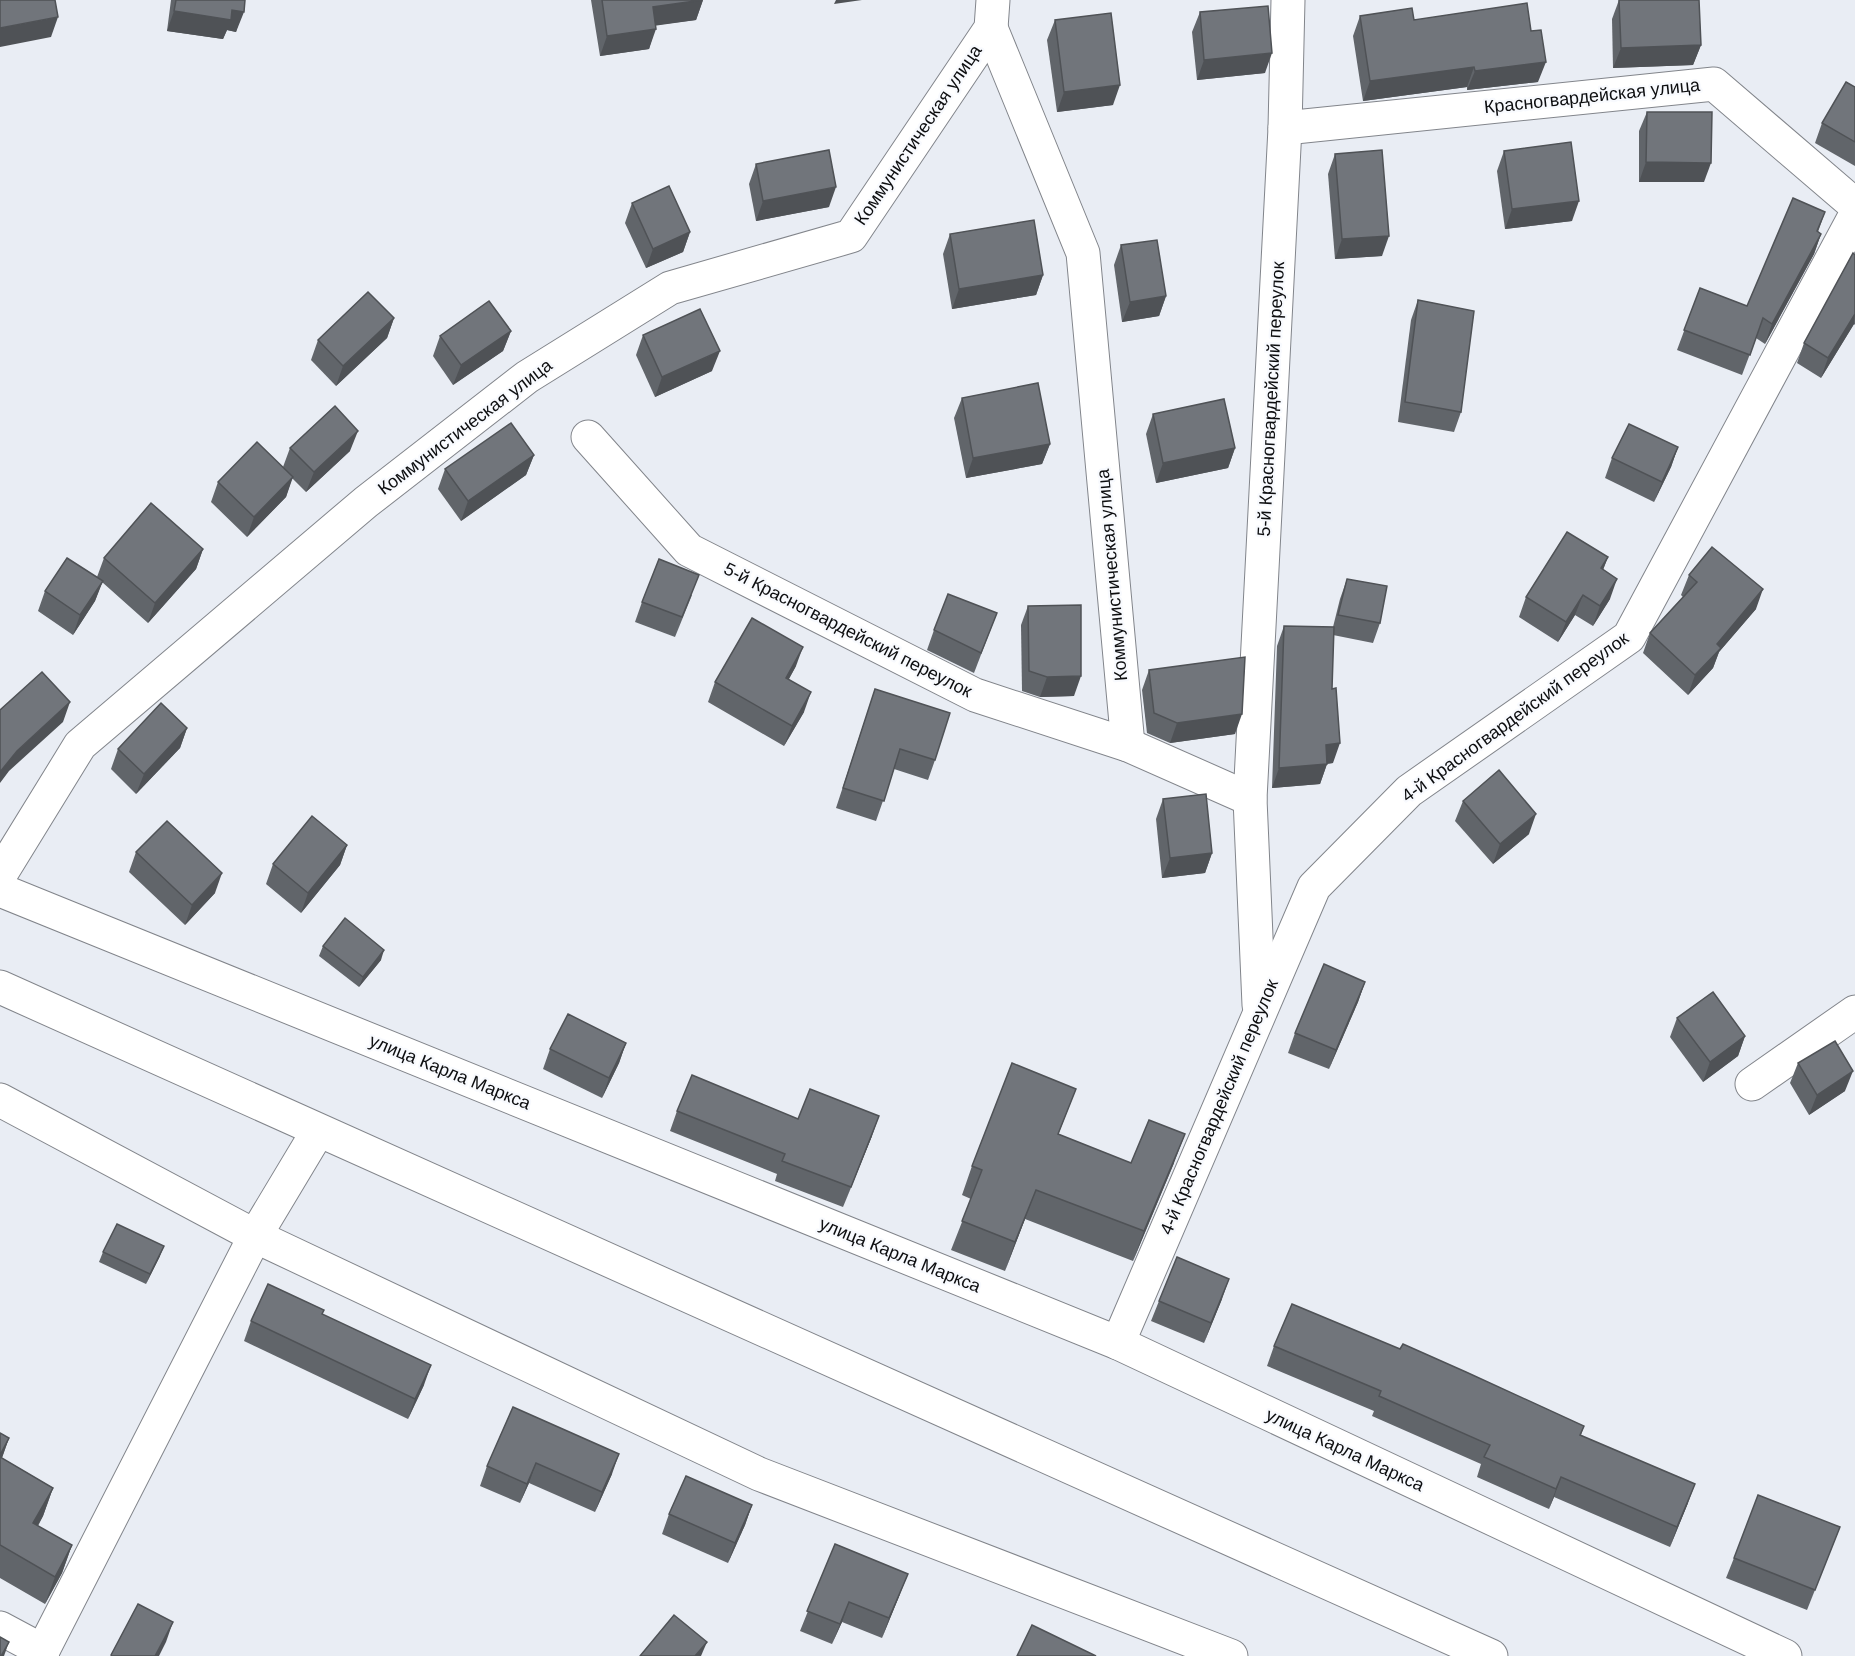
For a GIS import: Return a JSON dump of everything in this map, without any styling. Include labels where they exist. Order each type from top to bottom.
[{"type":"street","name":"5-й Красногвардейский переулок","points":[[1260,1013],[1250,799],[1285,128],[1288,0]]},
{"type":"street","name":"Коммунистическая улица","points":[[992,14],[1083,253],[1128,745]]},
{"type":"street","name":"Коммунистическая улица","points":[[0,875],[80,745],[366,502],[527,376],[670,288],[851,236],[992,14]]},
{"type":"street","name":"Красногвардейская улица","points":[[1285,128],[1714,84],[1855,206]]},
{"type":"street","name":"4-й Красногвардейский переулок","points":[[1118,1343],[1314,887],[1409,790],[1629,638],[1855,216]]},
{"type":"street","name":"5-й Красногвардейский переулок","points":[[588,437],[689,550],[975,695],[1128,745],[1250,799]]},
{"type":"street","name":"улица Карла Маркса","points":[[0,890],[1118,1343],[1785,1656]]},
{"type":"street","points":[[0,987],[1491,1656]]},
{"type":"street","points":[[1752,1084],[1855,1012]]},
{"type":"street","points":[[0,1100],[255,1236],[759,1474],[1230,1656]]},
{"type":"street","points":[[0,1628],[42,1653],[255,1236],[318,1131]]},
{"type":"building","points":[[0,0],[55,0],[58,17],[0,28]]},
{"type":"building","points":[[176,0],[245,0],[244,12],[232,10],[231,20],[174,11]]},
{"type":"building","points":[[602,0],[702,0],[653,7],[656,29],[607,36]]},
{"type":"building","points":[[1619,0],[1699,0],[1701,45],[1621,48]]},
{"type":"building","points":[[1527,3],[1531,31],[1541,30],[1546,62],[1475,71],[1474,67],[1370,81],[1360,16],[1412,8],[1414,20]]},
{"type":"building","points":[[1268,6],[1272,53],[1204,60],[1200,12]]},
{"type":"building","points":[[1111,13],[1120,85],[1064,92],[1055,20]]},
{"type":"building","points":[[1846,82],[1855,87],[1855,142],[1822,123]]},
{"type":"building","points":[[1647,112],[1712,112],[1711,163],[1646,162]]},
{"type":"building","points":[[1571,142],[1579,201],[1512,209],[1504,151]]},
{"type":"building","points":[[829,150],[836,187],[763,201],[756,164]]},
{"type":"building","points":[[1382,150],[1389,236],[1342,239],[1335,154]]},
{"type":"building","points":[[669,186],[690,232],[653,249],[632,203]]},
{"type":"building","points":[[1793,198],[1825,212],[1817,231],[1821,234],[1772,324],[1763,318],[1750,355],[1684,330],[1700,288],[1747,306]]},
{"type":"building","points":[[1034,220],[1043,275],[959,289],[950,234]]},
{"type":"building","points":[[1157,240],[1166,296],[1130,302],[1121,245]]},
{"type":"building","points":[[1853,253],[1855,255],[1855,314],[1828,358],[1804,343]]},
{"type":"building","points":[[368,292],[394,318],[343,366],[318,340]]},
{"type":"building","points":[[1418,300],[1474,311],[1461,412],[1405,402]]},
{"type":"building","points":[[489,301],[511,331],[461,365],[440,336]]},
{"type":"building","points":[[700,309],[720,351],[662,377],[643,335]]},
{"type":"building","points":[[1038,383],[1050,444],[973,458],[962,398]]},
{"type":"building","points":[[1224,399],[1235,448],[1163,463],[1153,414]]},
{"type":"building","points":[[335,406],[358,431],[314,472],[290,448]]},
{"type":"building","points":[[511,423],[534,455],[468,501],[445,469]]},
{"type":"building","points":[[1629,424],[1678,447],[1662,482],[1612,458]]},
{"type":"building","points":[[257,442],[293,477],[254,517],[218,482]]},
{"type":"building","points":[[151,503],[203,549],[155,603],[104,558]]},
{"type":"building","points":[[1567,532],[1608,557],[1601,568],[1617,579],[1600,606],[1583,595],[1566,622],[1526,597]]},
{"type":"building","points":[[1712,547],[1763,589],[1717,644],[1721,648],[1695,675],[1650,633],[1697,582],[1689,575]]},
{"type":"building","points":[[67,558],[103,581],[80,615],[45,591]]},
{"type":"building","points":[[659,559],[699,575],[682,617],[642,602]]},
{"type":"building","points":[[1347,579],[1387,586],[1380,623],[1338,615]]},
{"type":"building","points":[[948,594],[997,613],[981,653],[934,630]]},
{"type":"building","points":[[1081,605],[1081,676],[1047,677],[1029,671],[1028,606]]},
{"type":"building","points":[[752,618],[803,647],[786,678],[811,692],[792,726],[715,682]]},
{"type":"building","points":[[1284,626],[1334,627],[1332,689],[1336,688],[1340,743],[1326,745],[1327,764],[1279,768]]},
{"type":"building","points":[[1245,657],[1242,714],[1177,723],[1154,713],[1149,670]]},
{"type":"building","points":[[42,672],[70,702],[17,751],[0,772],[0,710]]},
{"type":"building","points":[[875,689],[950,713],[935,760],[900,749],[884,801],[843,788]]},
{"type":"building","points":[[161,703],[187,728],[144,774],[118,749]]},
{"type":"building","points":[[1499,770],[1536,814],[1500,844],[1463,801]]},
{"type":"building","points":[[1206,794],[1212,853],[1170,858],[1163,799]]},
{"type":"building","points":[[312,816],[347,845],[308,893],[273,864]]},
{"type":"building","points":[[167,821],[222,873],[192,905],[136,852]]},
{"type":"building","points":[[345,918],[384,950],[363,977],[323,946]]},
{"type":"building","points":[[1324,964],[1365,982],[1336,1050],[1295,1033]]},
{"type":"building","points":[[1713,992],[1745,1036],[1710,1062],[1677,1018]]},
{"type":"building","points":[[568,1014],[626,1043],[609,1078],[550,1049]]},
{"type":"building","points":[[1835,1041],[1853,1071],[1817,1095],[1798,1063]]},
{"type":"building","points":[[1012,1063],[1076,1089],[1058,1134],[1131,1163],[1149,1120],[1185,1134],[1144,1231],[1036,1190],[1015,1242],[962,1221],[982,1170],[972,1166]]},
{"type":"building","points":[[692,1075],[798,1119],[810,1089],[879,1116],[851,1187],[782,1161],[785,1154],[677,1111]]},
{"type":"building","points":[[117,1224],[164,1246],[150,1274],[103,1252]]},
{"type":"building","points":[[1177,1257],[1229,1279],[1211,1323],[1159,1301]]},
{"type":"building","points":[[268,1284],[324,1310],[322,1314],[431,1365],[415,1399],[251,1321]]},
{"type":"building","points":[[1292,1304],[1400,1349],[1403,1344],[1466,1372],[1584,1426],[1580,1435],[1695,1484],[1677,1527],[1561,1477],[1556,1489],[1484,1457],[1490,1445],[1379,1396],[1381,1391],[1274,1346]]},
{"type":"building","points":[[513,1407],[619,1454],[602,1492],[536,1463],[527,1484],[487,1466]]},
{"type":"building","points":[[0,1433],[9,1438],[0,1455]]},
{"type":"building","points":[[0,1457],[53,1488],[33,1523],[72,1545],[55,1577],[0,1545]]},
{"type":"building","points":[[686,1476],[752,1505],[735,1543],[669,1514]]},
{"type":"building","points":[[1758,1495],[1840,1527],[1815,1590],[1734,1558]]},
{"type":"building","points":[[835,1544],[908,1574],[889,1618],[849,1602],[840,1624],[807,1611]]},
{"type":"building","points":[[138,1604],[173,1622],[155,1656],[112,1656],[111,1655]]},
{"type":"building","points":[[674,1615],[707,1642],[695,1656],[640,1656]]},
{"type":"building","points":[[1032,1625],[1096,1656],[1017,1656]]},
{"type":"building","points":[[0,1637],[9,1642],[1,1656],[0,1656]]}]
